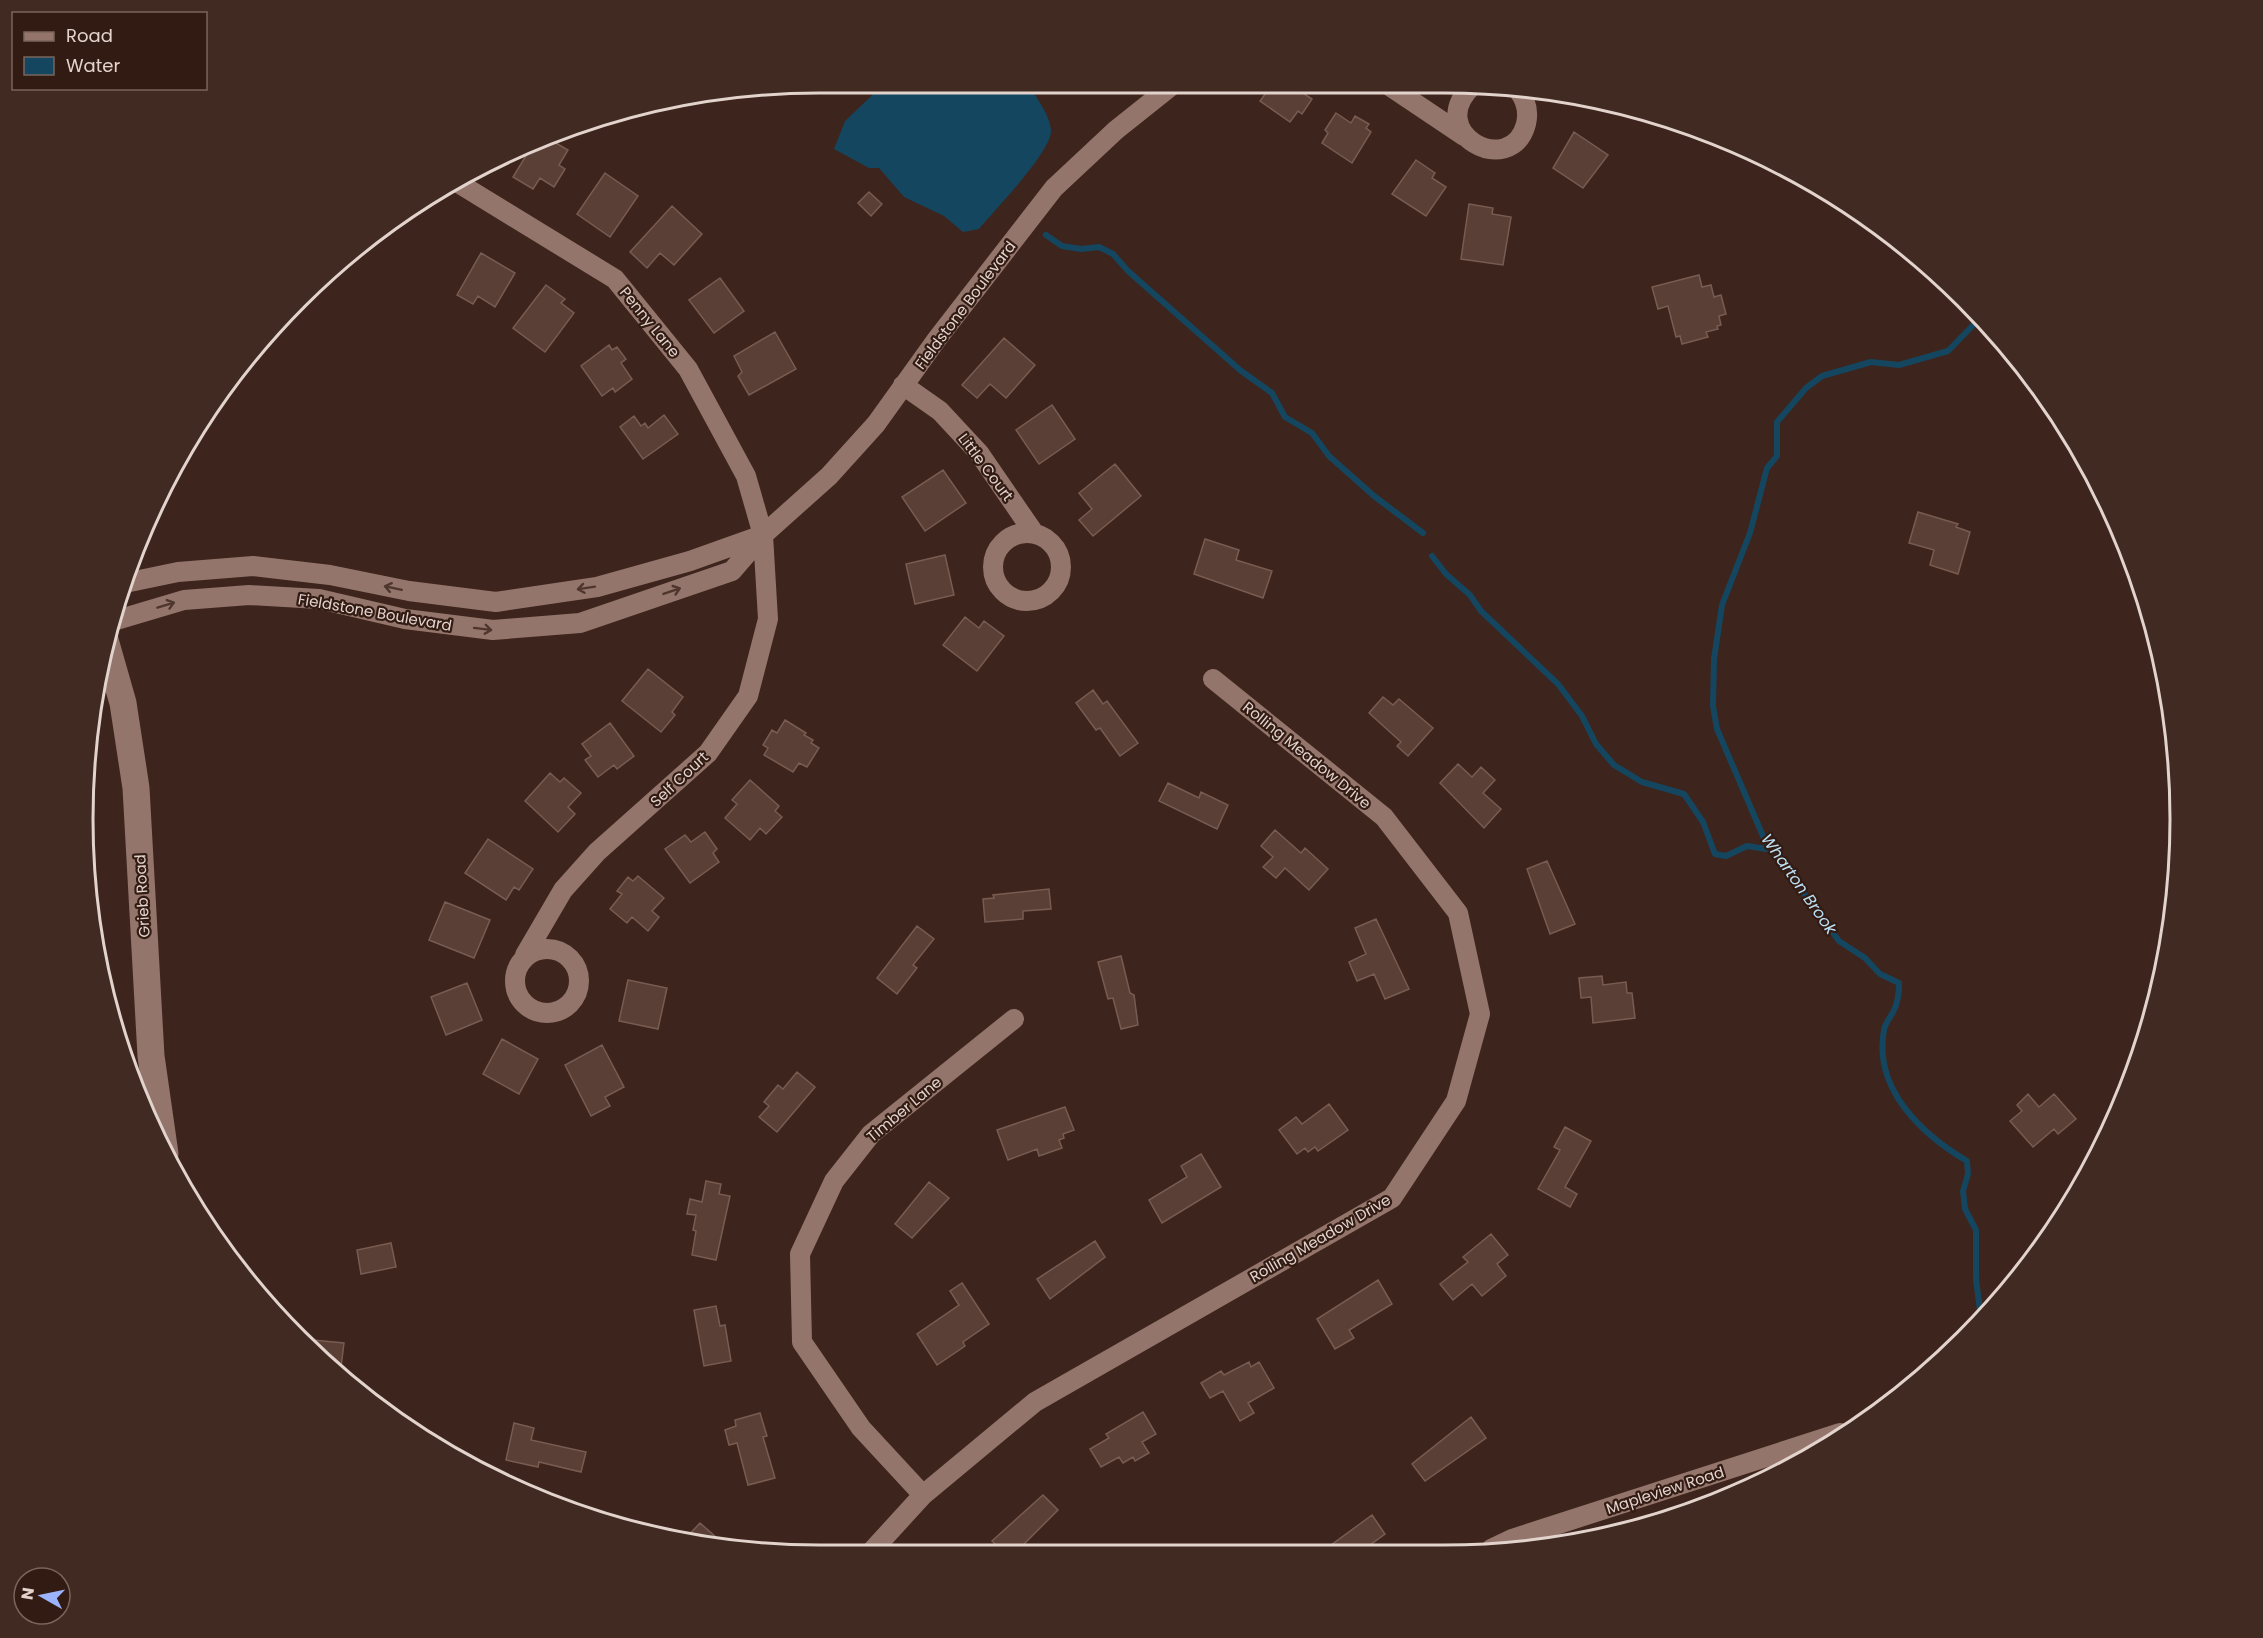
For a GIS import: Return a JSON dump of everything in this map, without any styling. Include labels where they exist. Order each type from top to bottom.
[{"type":"street","name":"Fieldstone Boulevard","points":[[122,618],[184,600],[249,595],[319,599],[405,619],[493,630],[580,623],[732,571],[763,535],[829,476],[876,424],[903,385],[1054,188],[1116,130],[1161,93]]},
{"type":"street","points":[[1401,93],[1473,144],[1496,150],[1518,140],[1528,118],[1527,106],[1522,98]]},
{"type":"street","points":[[1464,136],[1457,114],[1459,103],[1466,94]]},
{"type":"street","name":"Penny Lane","points":[[463,186],[615,279],[688,369],[747,476],[763,535]]},
{"type":"street","name":"Little Court","points":[[903,385],[940,411],[979,453],[1034,533]]},
{"type":"street","name":"Fieldstone Boulevard","points":[[134,581],[178,572],[253,566],[330,575],[409,591],[496,602],[597,587],[690,561],[763,535]]},
{"type":"street","name":"Self Court","points":[[525,955],[563,890],[597,852],[708,753],[748,696],[768,619],[763,535]]},
{"type":"street","name":"Grieb Road","points":[[111,661],[123,703],[136,788],[151,1056],[161,1124]]},
{"type":"street","name":"Rolling Meadow Drive","points":[[877,1545],[923,1495],[1035,1402],[1392,1198],[1456,1101],[1480,1014],[1458,913],[1384,817],[1214,679]]},
{"type":"street","name":"Timber Lane","points":[[923,1495],[861,1428],[802,1342],[800,1254],[834,1181],[871,1134],[1014,1019]]},
{"type":"street","name":"Mapleview Road","points":[[1507,1542],[1822,1438]]},
{"type":"water","points":[[874,93],[1034,93],[1049,120],[1051,131],[1049,141],[1042,153],[1008,196],[979,229],[963,232],[944,216],[904,197],[879,168],[869,168],[834,149],[845,121]]},
{"type":"building","points":[[1266,93],[1303,93],[1312,99],[1302,114],[1298,111],[1290,122],[1260,101]]},
{"type":"building","points":[[1336,113],[1351,123],[1355,116],[1369,124],[1366,128],[1371,132],[1352,163],[1322,143],[1328,133],[1325,130]]},
{"type":"building","points":[[1574,132],[1608,155],[1583,188],[1553,168]]},
{"type":"building","points":[[555,143],[568,150],[559,165],[565,169],[554,187],[540,178],[533,189],[513,177],[526,155]]},
{"type":"building","points":[[1416,160],[1435,173],[1432,178],[1446,187],[1426,216],[1392,194]]},
{"type":"building","points":[[605,173],[638,196],[610,237],[577,214]]},
{"type":"building","points":[[869,192],[882,204],[871,216],[858,203]]},
{"type":"building","points":[[1469,204],[1493,208],[1492,214],[1511,217],[1503,265],[1461,259]]},
{"type":"building","points":[[672,206],[702,234],[674,265],[660,253],[647,268],[630,252]]},
{"type":"building","points":[[481,253],[515,273],[495,307],[478,296],[473,304],[457,295]]},
{"type":"building","points":[[1699,275],[1702,287],[1711,285],[1714,297],[1721,295],[1726,314],[1719,316],[1721,325],[1717,326],[1718,329],[1706,332],[1708,337],[1682,344],[1680,336],[1676,337],[1668,306],[1658,309],[1652,287]]},
{"type":"building","points":[[720,278],[744,311],[714,333],[689,300]]},
{"type":"building","points":[[546,285],[565,299],[561,303],[574,313],[545,352],[513,328]]},
{"type":"building","points":[[775,332],[796,369],[749,395],[738,376],[742,372],[734,356]]},
{"type":"building","points":[[1004,338],[1035,365],[1006,398],[990,384],[977,398],[962,385]]},
{"type":"building","points":[[609,345],[612,350],[617,347],[626,359],[621,363],[632,379],[615,392],[613,388],[602,396],[581,366]]},
{"type":"building","points":[[1052,405],[1075,439],[1039,464],[1016,430]]},
{"type":"building","points":[[664,415],[678,434],[643,459],[620,427],[634,416],[641,426],[645,423],[648,428]]},
{"type":"building","points":[[1115,464],[1141,496],[1093,536],[1079,520],[1092,509],[1079,493]]},
{"type":"building","points":[[943,470],[966,503],[925,531],[902,497]]},
{"type":"building","points":[[1918,512],[1958,524],[1956,527],[1970,532],[1958,574],[1930,565],[1934,550],[1909,543]]},
{"type":"building","points":[[1205,539],[1239,550],[1236,560],[1272,571],[1263,598],[1194,574]]},
{"type":"building","points":[[945,555],[954,595],[915,604],[906,564]]},
{"type":"building","points":[[965,617],[979,628],[984,621],[1004,636],[977,671],[943,645]]},
{"type":"building","points":[[648,669],[683,697],[672,712],[675,715],[661,732],[622,701]]},
{"type":"building","points":[[1093,690],[1103,704],[1107,701],[1138,743],[1120,756],[1100,728],[1096,730],[1076,703]]},
{"type":"building","points":[[1383,697],[1393,705],[1399,699],[1433,728],[1408,756],[1397,746],[1401,742],[1369,713]]},
{"type":"building","points":[[785,720],[806,733],[804,735],[813,740],[811,743],[819,748],[807,767],[799,763],[793,772],[764,755],[768,748],[763,745],[772,730],[777,733]]},
{"type":"building","points":[[610,723],[634,756],[617,769],[614,765],[598,777],[585,760],[591,756],[582,744]]},
{"type":"building","points":[[1458,764],[1472,777],[1481,767],[1495,780],[1483,793],[1501,809],[1484,828],[1440,783]]},
{"type":"building","points":[[550,773],[560,782],[564,778],[581,793],[568,807],[575,814],[558,832],[525,801]]},
{"type":"building","points":[[750,780],[779,806],[775,811],[782,817],[766,834],[760,828],[750,840],[725,818],[737,804],[732,800]]},
{"type":"building","points":[[1168,783],[1199,798],[1201,792],[1228,805],[1217,829],[1159,801]]},
{"type":"building","points":[[1275,830],[1301,853],[1305,848],[1328,869],[1309,890],[1285,868],[1276,878],[1263,867],[1273,857],[1261,846]]},
{"type":"building","points":[[705,832],[717,849],[713,853],[719,862],[690,883],[665,849],[685,835],[691,842]]},
{"type":"building","points":[[488,839],[533,869],[519,890],[514,887],[506,900],[465,873]]},
{"type":"building","points":[[1547,861],[1575,924],[1550,934],[1527,869]]},
{"type":"building","points":[[638,876],[664,898],[652,911],[659,917],[648,931],[632,917],[627,923],[610,909],[622,894],[617,891],[628,877],[633,881]]},
{"type":"building","points":[[1049,889],[1051,909],[1023,911],[1023,919],[985,922],[983,899],[994,898],[993,895]]},
{"type":"building","points":[[445,902],[490,920],[474,958],[429,940]]},
{"type":"building","points":[[1376,919],[1409,989],[1385,999],[1374,974],[1357,981],[1349,962],[1366,954],[1355,928]]},
{"type":"building","points":[[917,926],[934,939],[913,965],[917,968],[897,994],[877,978]]},
{"type":"building","points":[[1121,956],[1130,993],[1134,995],[1138,1025],[1121,1029],[1113,998],[1108,999],[1098,962]]},
{"type":"building","points":[[1602,976],[1603,985],[1626,982],[1627,993],[1632,993],[1635,1018],[1593,1023],[1591,997],[1581,998],[1579,978]]},
{"type":"building","points":[[628,980],[667,988],[658,1029],[619,1021]]},
{"type":"building","points":[[467,983],[482,1020],[446,1035],[431,997]]},
{"type":"building","points":[[502,1039],[538,1059],[519,1094],[483,1074]]},
{"type":"building","points":[[602,1045],[624,1087],[605,1097],[610,1106],[591,1116],[565,1065]]},
{"type":"building","points":[[797,1072],[815,1087],[777,1132],[759,1117],[769,1106],[764,1102],[778,1085],[783,1089]]},
{"type":"building","points":[[2028,1094],[2039,1107],[2054,1094],[2076,1119],[2058,1134],[2054,1129],[2033,1147],[2010,1121],[2022,1111],[2017,1105]]},
{"type":"building","points":[[1329,1104],[1348,1130],[1318,1151],[1315,1147],[1308,1152],[1305,1148],[1297,1154],[1279,1130],[1296,1117],[1302,1124]]},
{"type":"building","points":[[1065,1107],[1074,1130],[1063,1134],[1064,1138],[1059,1140],[1062,1148],[1039,1156],[1037,1149],[1008,1160],[997,1130]]},
{"type":"building","points":[[1565,1127],[1591,1141],[1565,1187],[1577,1194],[1570,1207],[1538,1189],[1560,1150],[1554,1147]]},
{"type":"building","points":[[1201,1154],[1221,1187],[1162,1223],[1149,1200],[1187,1177],[1181,1166]]},
{"type":"building","points":[[706,1181],[721,1184],[719,1194],[730,1196],[716,1260],[692,1255],[696,1215],[687,1214],[690,1199],[702,1202]]},
{"type":"building","points":[[929,1182],[949,1198],[912,1238],[895,1224]]},
{"type":"building","points":[[1491,1234],[1508,1255],[1497,1264],[1506,1276],[1482,1296],[1472,1284],[1453,1300],[1440,1284],[1468,1262],[1463,1257]]},
{"type":"building","points":[[1095,1241],[1105,1257],[1050,1299],[1037,1279]]},
{"type":"building","points":[[391,1243],[396,1267],[361,1274],[357,1250]]},
{"type":"building","points":[[1378,1280],[1392,1304],[1349,1330],[1354,1338],[1335,1349],[1317,1319]]},
{"type":"building","points":[[962,1283],[989,1324],[963,1342],[965,1346],[937,1365],[917,1334],[959,1305],[950,1291]]},
{"type":"building","points":[[716,1306],[720,1326],[725,1325],[731,1361],[704,1366],[694,1310]]},
{"type":"building","points":[[314,1340],[344,1343],[341,1366]]},
{"type":"building","points":[[1249,1362],[1251,1367],[1259,1362],[1274,1388],[1248,1403],[1254,1413],[1240,1421],[1223,1391],[1210,1398],[1201,1383],[1221,1371],[1224,1375]]},
{"type":"building","points":[[1143,1412],[1156,1434],[1142,1442],[1149,1453],[1135,1461],[1133,1457],[1123,1463],[1119,1457],[1101,1467],[1090,1449],[1109,1438],[1106,1434]]},
{"type":"building","points":[[760,1413],[767,1436],[763,1437],[775,1478],[748,1485],[737,1443],[729,1445],[725,1430],[736,1426],[735,1420]]},
{"type":"building","points":[[1471,1417],[1486,1438],[1425,1481],[1412,1464]]},
{"type":"building","points":[[514,1423],[534,1428],[531,1440],[586,1452],[581,1472],[539,1462],[538,1467],[506,1460]]},
{"type":"building","points":[[1043,1495],[1058,1510],[1023,1545],[996,1545],[992,1541]]},
{"type":"building","points":[[1372,1515],[1385,1534],[1370,1545],[1331,1545]]},
{"type":"building","points":[[700,1523],[717,1538],[690,1533]]},
{"type":"waterway","points":[[1046,235],[1062,246],[1081,249],[1099,247],[1113,254],[1128,271],[1240,370],[1272,393],[1285,417],[1312,433],[1329,456],[1374,496],[1423,533]]},
{"type":"waterway","name":"Wharton Brook","points":[[1974,324],[1948,351],[1899,365],[1871,362],[1822,376],[1806,388],[1777,422],[1777,456],[1767,468],[1750,533],[1722,605],[1714,659],[1713,706],[1717,729],[1766,843],[1785,860],[1800,888],[1839,941],[1865,958],[1880,974],[1899,983],[1896,1004],[1884,1030],[1883,1051],[1886,1071],[1893,1090],[1918,1123],[1933,1137],[1967,1161],[1968,1174],[1963,1191],[1965,1209],[1976,1230],[1976,1279],[1980,1309]]},
{"type":"waterway","points":[[1432,556],[1446,574],[1470,595],[1481,611],[1558,684],[1582,716],[1596,744],[1614,765],[1642,782],[1684,794],[1703,822],[1715,854],[1726,856],[1747,846],[1773,850]]}]
